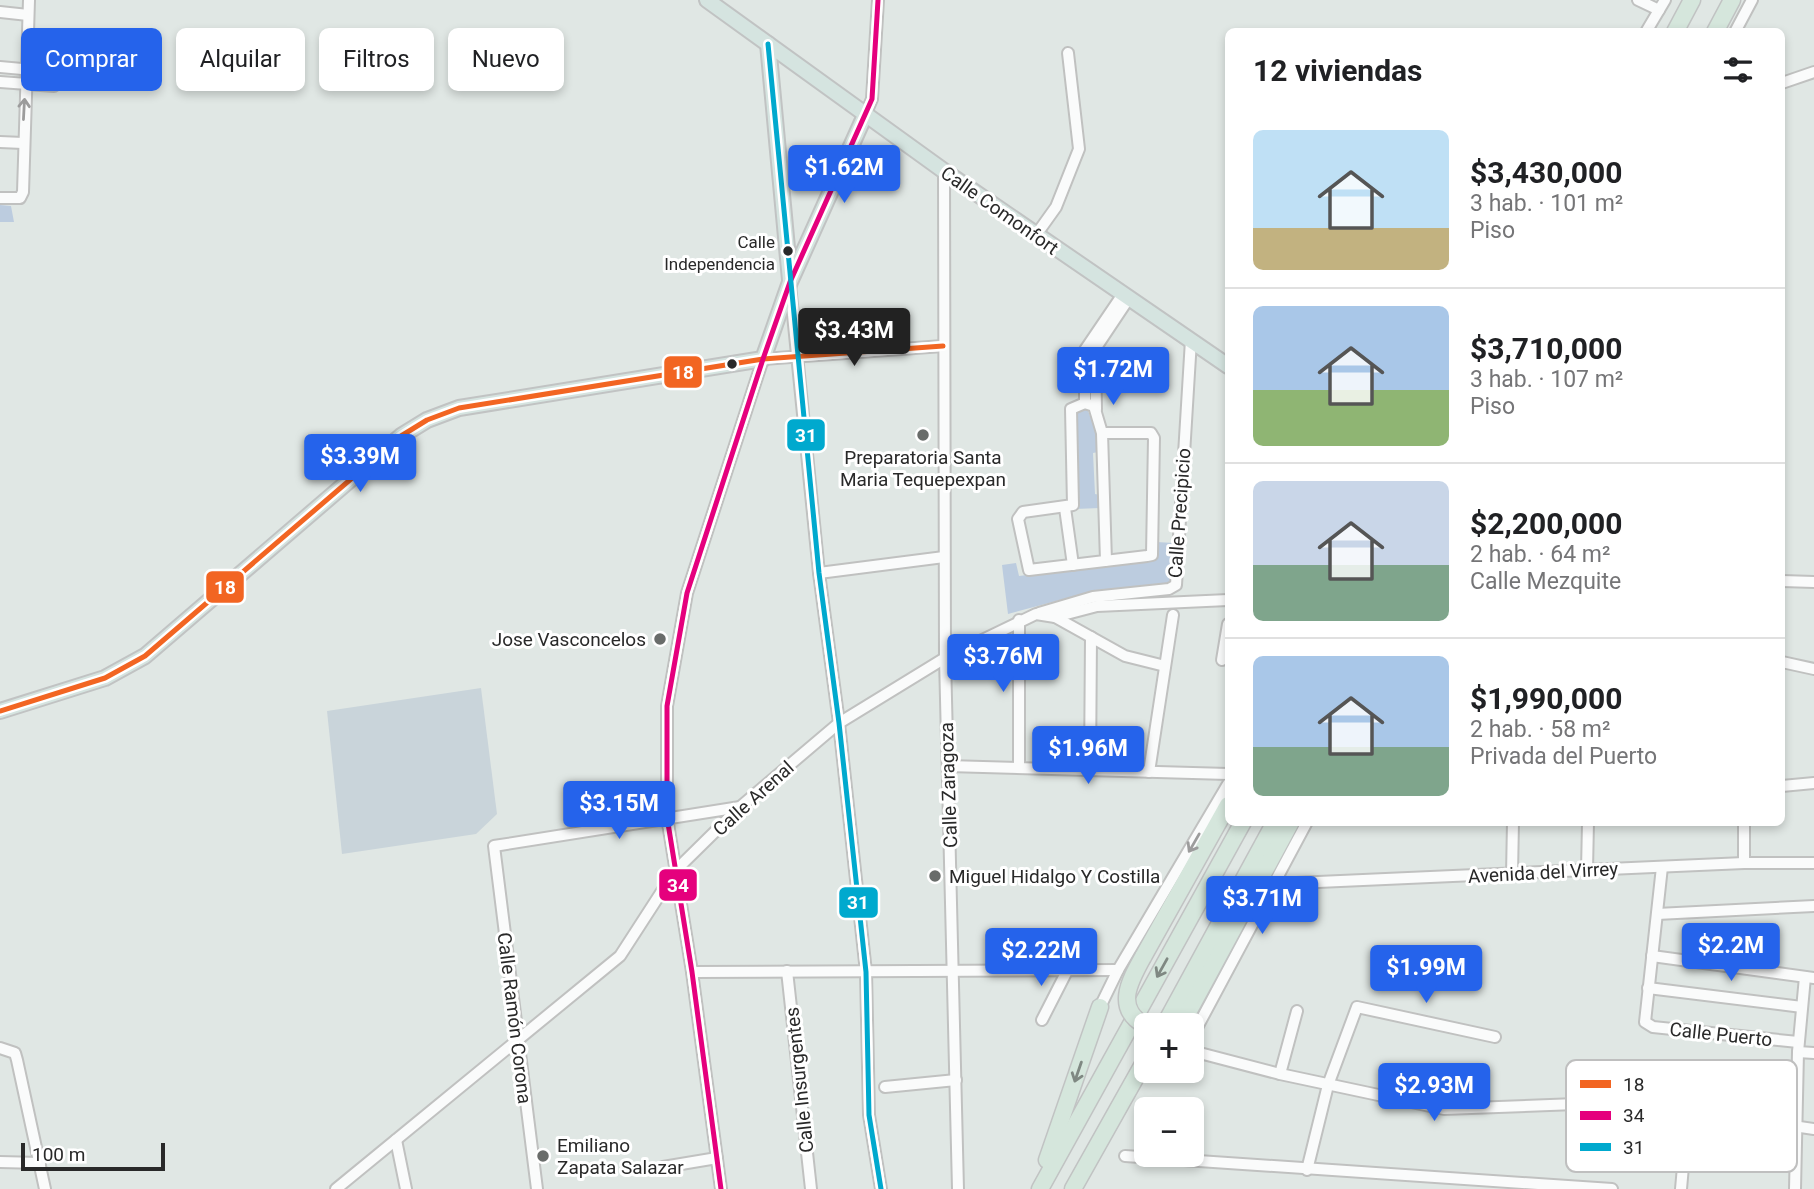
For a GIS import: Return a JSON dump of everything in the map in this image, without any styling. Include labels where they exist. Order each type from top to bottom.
[{"type":"highway","points":[[1677,28],[1692,0]]},
{"type":"highway","points":[[1717,28],[1732,0]]},
{"type":"highway","points":[[1134,1016],[1126,997],[1127,985],[1225,810]]},
{"type":"highway","points":[[1038,1189],[1241,826]]},
{"type":"highway","points":[[1171,1013],[1273,826]]},
{"type":"highway","points":[[1188,1013],[1289,826]]},
{"type":"highway","points":[[1038,1189],[1100,1007]]},
{"type":"highway","points":[[1073,1189],[1134,1083]]},
{"type":"main road","name":"Calle Comonfort","points":[[707,0],[1035,236],[1225,364]]},
{"type":"main road","points":[[768,44],[790,282]]},
{"type":"main road","points":[[0,711],[105,678],[145,656],[401,436],[427,419],[459,408],[763,359],[790,282],[866,113]]},
{"type":"street","points":[[28,28],[29,0]]},
{"type":"street","points":[[866,113],[872,99],[878,0]]},
{"type":"street","points":[[1638,0],[1662,3],[1648,28]]},
{"type":"street","points":[[1737,28],[1752,0]]},
{"type":"street","points":[[0,12],[28,15]]},
{"type":"street","points":[[1035,236],[1056,208],[1079,149],[1068,53]]},
{"type":"street","points":[[0,67],[21,69]]},
{"type":"street","points":[[1785,82],[1814,72]]},
{"type":"street","points":[[0,82],[21,83]]},
{"type":"street","points":[[0,198],[20,198],[23,192],[25,91]]},
{"type":"street","points":[[0,142],[23,143]]},
{"type":"street","name":"Calle Zaragoza","points":[[944,171],[945,658],[958,1189]]},
{"type":"street","points":[[790,282],[819,573],[839,723],[866,972],[869,1115],[881,1189]]},
{"type":"street","points":[[1106,561],[1102,433],[1096,409],[1095,349],[1113,323],[1126,296]]},
{"type":"street","points":[[1085,403],[1085,349],[1126,296]]},
{"type":"street","name":"Calle Precipicio","points":[[1036,614],[1093,597],[1169,589],[1175,585],[1191,340]]},
{"type":"street","points":[[721,1189],[692,972],[667,817],[667,706],[687,593],[763,359],[943,346]]},
{"type":"street","points":[[1096,409],[1085,403],[1069,412],[1073,503],[1065,508],[1023,512],[1018,519],[1027,569],[1152,555],[1154,438],[1150,432],[1102,433]]},
{"type":"street","points":[[1065,508],[1073,565]]},
{"type":"street","points":[[819,573],[944,557]]},
{"type":"street","points":[[1785,581],[1814,582]]},
{"type":"street","name":"Calle Arenal","points":[[336,1189],[620,957],[675,871],[740,807],[839,723],[945,658],[1036,614],[1055,617],[1097,606],[1225,600]]},
{"type":"street","points":[[1149,772],[1173,615]]},
{"type":"street","points":[[1055,617],[1125,656],[1165,666]]},
{"type":"street","points":[[1019,620],[1019,768]]},
{"type":"street","points":[[1090,770],[1091,637]]},
{"type":"street","points":[[1222,660],[1225,642]]},
{"type":"street","points":[[1785,663],[1814,669]]},
{"type":"street","points":[[948,766],[1225,774]]},
{"type":"street","points":[[1785,786],[1814,783]]},
{"type":"street","points":[[1100,1007],[1118,970],[1225,789]]},
{"type":"street","points":[[667,817],[740,807]]},
{"type":"street","name":"Calle Ramón Corona","points":[[537,1189],[494,846],[667,817]]},
{"type":"street","points":[[1204,1014],[1305,826]]},
{"type":"street","points":[[1512,874],[1513,826]]},
{"type":"street","points":[[1587,870],[1588,826]]},
{"type":"street","points":[[1744,826],[1744,863]]},
{"type":"street","name":"Avenida del Virrey","points":[[1273,884],[1744,863],[1814,863]]},
{"type":"street","points":[[1662,867],[1648,988],[1802,1007]]},
{"type":"street","points":[[1657,914],[1814,906]]},
{"type":"street","points":[[1652,956],[1810,977],[1802,1007],[1797,1074]]},
{"type":"street","points":[[692,972],[1118,970]]},
{"type":"street","name":"Calle Insurgentes","points":[[787,971],[811,1189]]},
{"type":"street","points":[[1042,1020],[1067,971]]},
{"type":"street","name":"Calle Puerto","points":[[1648,988],[1646,1022],[1653,1027],[1798,1047],[1814,1053]]},
{"type":"street","points":[[1307,1170],[1328,1085],[1357,1007],[1495,1037]]},
{"type":"street","points":[[1280,1074],[1297,1011]]},
{"type":"street","points":[[0,1048],[15,1053],[45,1189]]},
{"type":"street","points":[[1204,1054],[1328,1085],[1444,1109],[1566,1104]]},
{"type":"street","points":[[885,1087],[956,1080]]},
{"type":"street","points":[[396,1140],[406,1189]]},
{"type":"street","points":[[1125,1156],[1476,1185],[1612,1189]]},
{"type":"street","points":[[663,1167],[717,1158]]},
{"type":"street","points":[[0,1162],[40,1163]]},
{"type":"shaded area","points":[[0,205],[11,206],[14,222],[0,222]]},
{"type":"shaded area","points":[[1087,408],[1098,438],[1098,452],[1093,453],[1095,494],[1100,495],[1100,508],[1075,509],[1076,409]]},
{"type":"shaded area","points":[[1156,542],[1174,543],[1171,581],[1167,585],[1086,593],[1008,614],[1002,565],[1016,563],[1019,576],[1155,559]]},
{"type":"shaded area","points":[[481,688],[497,814],[476,834],[342,854],[327,711]]},
{"type":"transit line","name":"34","points":[[721,1189],[692,972],[667,817],[667,706],[687,593],[763,359],[790,282],[872,99],[878,0]]},
{"type":"transit line","name":"31","points":[[768,44],[819,573],[839,723],[866,972],[869,1115],[881,1189]]},
{"type":"transit line","name":"18","points":[[0,711],[105,678],[145,656],[401,436],[427,420],[459,408],[763,359],[943,346]]},
{"type":"place","name":"Calle Independencia","points":[[788,251]]},
{"type":"place","name":"Preparatoria Santa Maria Tequepexpan","points":[[923,435]]},
{"type":"place","name":"Jose Vasconcelos","points":[[660,639]]},
{"type":"place","name":"Miguel Hidalgo Y Costilla","points":[[935,876]]},
{"type":"place","name":"Emiliano Zapata Salazar","points":[[543,1156]]}]
